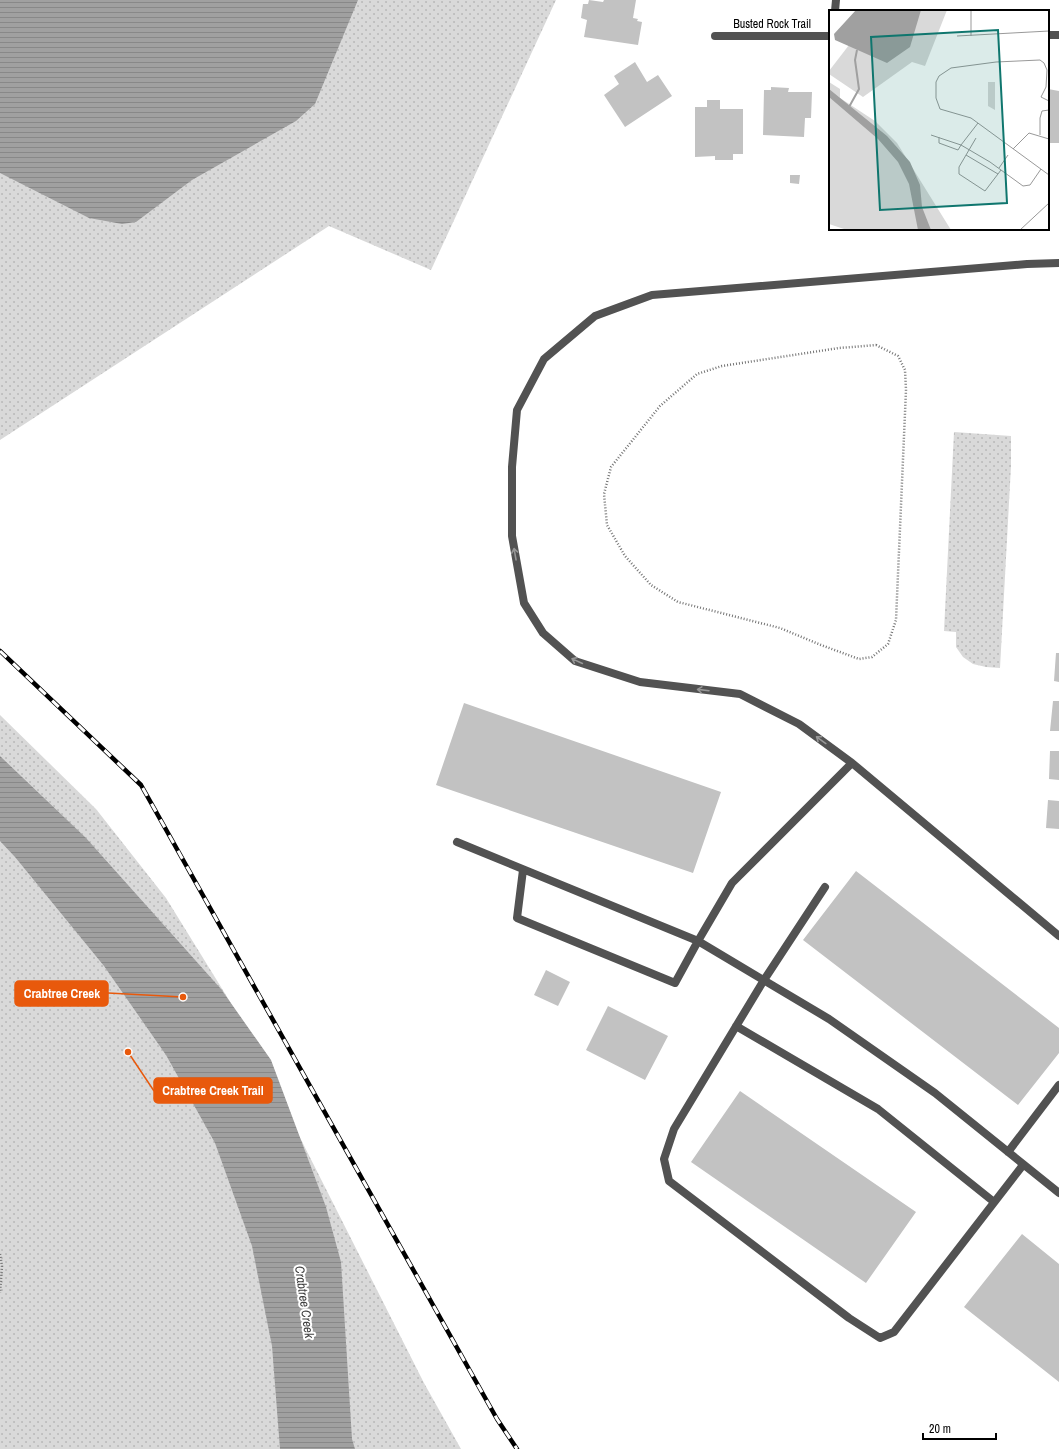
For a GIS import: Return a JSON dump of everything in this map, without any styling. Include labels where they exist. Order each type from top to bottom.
[{"type":"street","name":"Busted Rock Trail","points":[[715,36],[829,36]]},
{"type":"street","points":[[1059,263],[1027,264],[652,294],[595,316],[544,359],[517,410],[512,467],[512,536],[524,603],[543,633],[574,661],[640,682],[740,694],[799,724],[852,763],[1059,936]]},
{"type":"street","points":[[523,870],[518,918],[675,983],[732,883],[852,763]]},
{"type":"street","points":[[457,842],[698,941],[829,1019],[935,1093],[1059,1193]]},
{"type":"street","points":[[825,887],[764,980],[674,1129],[664,1159],[669,1181],[849,1318],[880,1338],[894,1332],[1023,1165]]},
{"type":"street","points":[[736,1026],[878,1109],[994,1202]]},
{"type":"street","points":[[1008,1152],[1059,1085]]},
{"type":"path","points":[[876,345],[898,356],[905,370],[906,390],[896,620],[888,644],[872,657],[859,659],[780,628],[678,602],[651,585],[624,556],[607,525],[604,494],[611,467],[660,406],[697,374],[722,366],[876,345]]},
{"type":"path","points":[[0,1254],[2,1266],[0,1293]]},
{"type":"shaded area","points":[[0,0],[556,0],[431,270],[329,226],[0,440]]},
{"type":"shaded area","points":[[954,432],[1011,436],[1011,466],[1000,668],[973,664],[963,657],[956,647],[956,632],[944,631]]},
{"type":"shaded area","points":[[0,715],[96,809],[166,898],[229,1000],[424,1383],[461,1449],[0,1449]]},
{"type":"water","points":[[0,0],[358,0],[315,104],[296,121],[192,180],[136,222],[122,224],[89,218],[0,173]]},
{"type":"water","points":[[0,756],[86,838],[221,989],[271,1060],[326,1207],[341,1262],[352,1439],[355,1449],[280,1449],[272,1346],[252,1246],[215,1143],[166,1055],[104,966],[15,857],[0,841]]},
{"type":"building","points":[[589,0],[603,2],[604,0],[636,0],[633,18],[642,22],[638,45],[584,37],[587,20],[581,18],[583,4],[588,4]]},
{"type":"building","points":[[635,62],[647,82],[658,75],[672,96],[625,127],[604,95],[619,84],[614,76]]},
{"type":"building","points":[[771,87],[789,88],[788,92],[812,92],[811,118],[805,118],[804,137],[763,135],[764,90],[771,90]]},
{"type":"building","points":[[1049,89],[1059,91],[1059,143],[1049,143]]},
{"type":"building","points":[[707,100],[720,100],[720,109],[743,109],[743,154],[733,154],[733,160],[715,160],[715,156],[695,157],[695,107],[707,107]]},
{"type":"building","points":[[790,175],[800,175],[799,184],[790,183]]},
{"type":"building","points":[[1056,653],[1059,653],[1059,682],[1054,681]]},
{"type":"building","points":[[1053,701],[1059,701],[1059,731],[1050,731]]},
{"type":"building","points":[[464,703],[721,792],[693,873],[436,785]]},
{"type":"building","points":[[1050,751],[1059,751],[1059,780],[1049,779]]},
{"type":"building","points":[[1048,800],[1059,801],[1059,829],[1046,828]]},
{"type":"building","points":[[856,871],[1059,1028],[1059,1053],[1018,1105],[803,940]]},
{"type":"building","points":[[546,970],[570,982],[558,1006],[534,995]]},
{"type":"building","points":[[608,1006],[668,1036],[645,1080],[586,1050]]},
{"type":"building","points":[[740,1091],[916,1212],[866,1283],[691,1162]]},
{"type":"building","points":[[1022,1234],[1059,1264],[1059,1382],[964,1307]]},
{"type":"railway","points":[[0,651],[141,785],[497,1419],[517,1449]]},
{"type":"place","name":"Crabtree Creek","points":[[183,997]]},
{"type":"place","name":"Crabtree Creek Trail","points":[[128,1052]]}]
